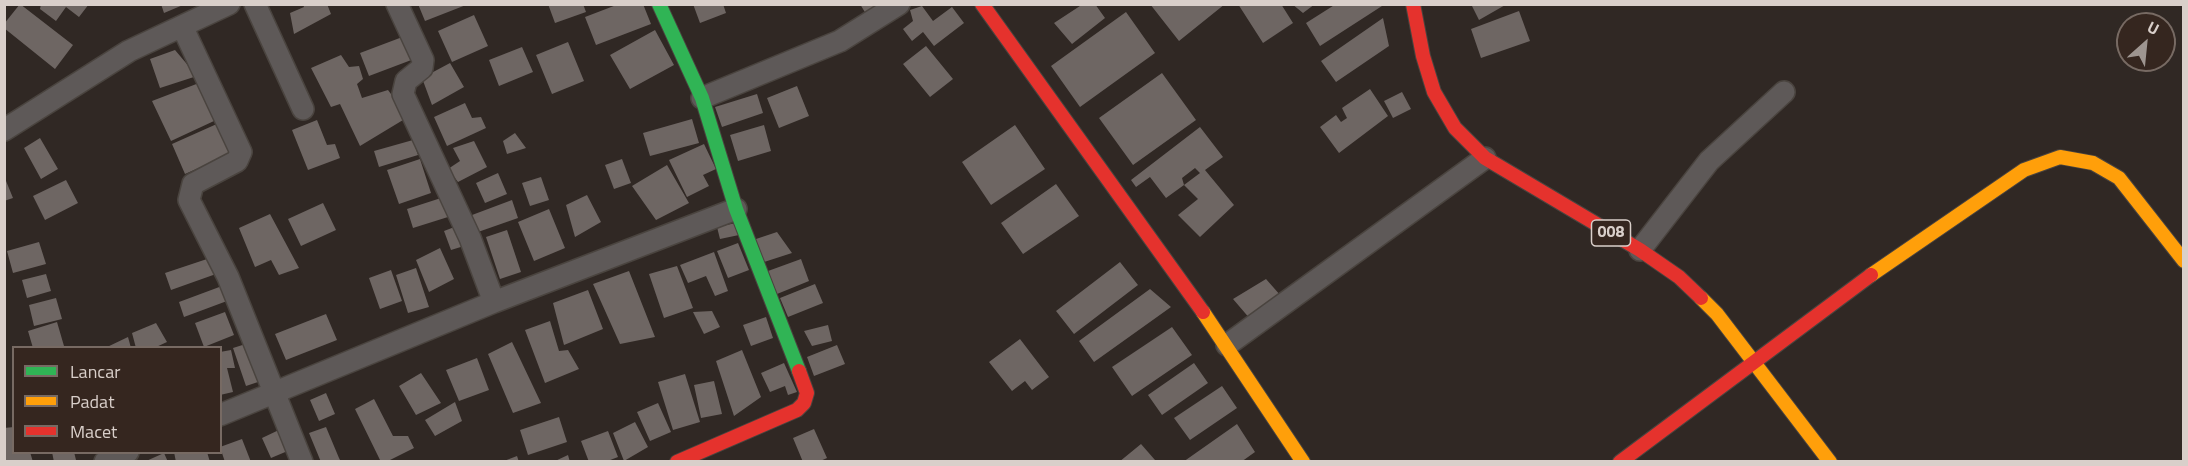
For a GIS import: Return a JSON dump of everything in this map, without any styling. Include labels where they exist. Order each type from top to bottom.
[{"type":"street","points":[[4,130],[129,51],[229,4]]},
{"type":"street","points":[[255,4],[303,109]]},
{"type":"street","points":[[397,4],[423,60],[422,68],[406,81],[403,94],[470,238],[494,302]]},
{"type":"street","points":[[659,4],[702,98],[736,209],[807,393],[804,403],[797,410],[677,462]]},
{"type":"street","points":[[702,98],[840,41],[899,4]]},
{"type":"street","points":[[982,4],[1227,345],[1303,462]]},
{"type":"street","name":"008","points":[[1413,4],[1423,56],[1434,92],[1455,128],[1485,158],[1640,250],[1679,277],[1717,314],[1830,462]]},
{"type":"street","points":[[182,26],[241,152],[237,161],[193,184],[189,200],[228,277],[303,462]]},
{"type":"street","points":[[1640,250],[1708,162],[1784,92]]},
{"type":"street","points":[[1620,462],[1883,267],[2024,170],[2046,159],[2060,157],[2093,163],[2119,178],[2184,261]]},
{"type":"street","points":[[1227,345],[1485,158]]},
{"type":"street","points":[[222,414],[494,302],[736,209]]},
{"type":"street","points":[[105,462],[125,454]]},
{"type":"building","points":[[20,4],[73,45],[55,69],[4,28],[4,24]]},
{"type":"building","points":[[41,4],[89,4],[79,17],[66,7],[56,21],[40,9]]},
{"type":"building","points":[[161,4],[183,4],[183,5],[164,13]]},
{"type":"building","points":[[303,4],[327,4],[331,14],[294,34],[290,13],[304,7]]},
{"type":"building","points":[[418,4],[466,4],[466,5],[425,21]]},
{"type":"building","points":[[548,4],[583,4],[586,12],[555,23]]},
{"type":"building","points":[[619,4],[643,4],[651,24],[596,45],[585,17]]},
{"type":"building","points":[[693,4],[723,4],[726,13],[700,23]]},
{"type":"building","points":[[860,4],[881,4],[866,14]]},
{"type":"building","points":[[1083,4],[1095,4],[1105,18],[1072,44],[1054,23]]},
{"type":"building","points":[[1150,4],[1225,4],[1179,41]]},
{"type":"building","points":[[1238,4],[1281,4],[1293,23],[1263,43]]},
{"type":"building","points":[[1292,4],[1315,4],[1303,13]]},
{"type":"building","points":[[1336,4],[1381,4],[1382,6],[1320,46],[1306,23]]},
{"type":"building","points":[[1471,4],[1507,4],[1479,20]]},
{"type":"building","points":[[922,6],[933,21],[952,7],[964,23],[934,46],[923,32],[912,41],[903,29],[913,21],[910,10]]},
{"type":"building","points":[[1519,11],[1530,41],[1481,58],[1471,29]]},
{"type":"building","points":[[1126,12],[1155,53],[1080,107],[1051,66]]},
{"type":"building","points":[[474,15],[488,46],[452,62],[438,31]]},
{"type":"building","points":[[1383,18],[1389,46],[1336,82],[1321,61]]},
{"type":"building","points":[[655,30],[674,65],[630,89],[610,55]]},
{"type":"building","points":[[405,36],[414,59],[369,76],[360,53]]},
{"type":"building","points":[[568,42],[584,81],[552,94],[536,55]]},
{"type":"building","points":[[926,46],[953,79],[930,97],[903,64]]},
{"type":"building","points":[[522,47],[533,72],[499,86],[489,60]]},
{"type":"building","points":[[175,50],[197,76],[160,88],[150,59]]},
{"type":"building","points":[[341,55],[349,67],[359,66],[363,79],[357,84],[362,98],[388,90],[408,117],[360,146],[340,104],[331,107],[311,68]]},
{"type":"building","points":[[450,63],[464,87],[432,105],[422,78]]},
{"type":"building","points":[[1162,73],[1196,120],[1133,165],[1099,118]]},
{"type":"building","points":[[199,83],[214,121],[171,141],[152,101]]},
{"type":"building","points":[[797,86],[809,116],[779,128],[767,98]]},
{"type":"building","points":[[1370,89],[1388,116],[1339,153],[1320,127],[1336,115],[1341,122],[1347,118],[1342,108]]},
{"type":"building","points":[[1402,92],[1411,109],[1393,118],[1384,101]]},
{"type":"building","points":[[757,94],[763,113],[722,127],[715,107]]},
{"type":"building","points":[[465,103],[472,118],[481,117],[486,128],[447,146],[434,117]]},
{"type":"building","points":[[692,119],[699,143],[650,156],[643,133]]},
{"type":"building","points":[[317,120],[327,145],[335,144],[340,158],[308,170],[292,130]]},
{"type":"building","points":[[219,123],[233,153],[185,174],[172,144]]},
{"type":"building","points":[[764,125],[771,151],[738,161],[730,135]]},
{"type":"building","points":[[1015,125],[1045,169],[991,205],[962,162]]},
{"type":"building","points":[[1200,127],[1223,157],[1205,170],[1234,205],[1200,237],[1178,215],[1198,199],[1184,185],[1166,198],[1150,177],[1136,187],[1131,180]],"holes":[[[1195,168],[1200,173],[1184,185],[1182,178]]]},
{"type":"building","points":[[515,133],[526,148],[507,154],[503,141]]},
{"type":"building","points":[[40,138],[58,169],[41,179],[24,148]]},
{"type":"building","points":[[413,140],[418,155],[379,167],[374,151]]},
{"type":"building","points":[[474,141],[487,167],[458,182],[448,169],[460,161],[453,148]]},
{"type":"building","points":[[704,144],[716,169],[703,175],[709,186],[687,197],[669,160]]},
{"type":"building","points":[[420,159],[431,193],[399,204],[387,170]]},
{"type":"building","points":[[622,159],[631,183],[614,189],[605,165]]},
{"type":"building","points":[[667,165],[689,203],[656,220],[632,186]]},
{"type":"building","points":[[498,173],[507,194],[485,203],[476,183]]},
{"type":"building","points":[[4,176],[13,198],[4,201]]},
{"type":"building","points":[[541,177],[549,200],[530,206],[522,183]]},
{"type":"building","points":[[66,180],[78,203],[45,220],[33,196]]},
{"type":"building","points":[[1056,184],[1079,216],[1023,254],[1001,223]]},
{"type":"building","points":[[587,195],[601,222],[575,237],[566,205]]},
{"type":"building","points":[[441,198],[448,217],[413,228],[407,209]]},
{"type":"building","points":[[512,200],[518,218],[478,232],[472,215]]},
{"type":"building","points":[[323,203],[336,230],[301,246],[288,219]]},
{"type":"building","points":[[549,209],[565,248],[534,261],[518,222]]},
{"type":"building","points":[[270,214],[299,268],[279,275],[271,260],[255,267],[239,228]]},
{"type":"building","points":[[736,223],[739,235],[720,239],[717,227]]},
{"type":"building","points":[[457,226],[464,246],[451,250],[444,231]]},
{"type":"building","points":[[507,230],[521,272],[500,279],[486,237]]},
{"type":"building","points":[[777,232],[792,253],[761,263],[753,240]]},
{"type":"building","points":[[39,242],[46,264],[13,273],[7,251]]},
{"type":"building","points":[[738,243],[749,270],[728,278],[717,251]]},
{"type":"building","points":[[440,248],[454,279],[429,292],[416,260]]},
{"type":"building","points":[[714,252],[728,291],[715,296],[706,276],[688,283],[680,265]]},
{"type":"building","points":[[210,258],[216,274],[171,290],[165,273]]},
{"type":"building","points":[[801,259],[809,281],[777,294],[768,271]]},
{"type":"building","points":[[1120,262],[1138,285],[1074,334],[1056,311]]},
{"type":"building","points":[[677,266],[693,308],[664,318],[649,274]]},
{"type":"building","points":[[416,268],[429,307],[408,313],[396,275]]},
{"type":"building","points":[[391,270],[402,301],[380,309],[369,278]]},
{"type":"building","points":[[629,271],[655,337],[620,344],[593,284]]},
{"type":"building","points":[[46,274],[51,291],[27,298],[22,280]]},
{"type":"building","points":[[1266,279],[1281,296],[1251,320],[1233,299]]},
{"type":"building","points":[[815,284],[823,303],[788,317],[780,298]]},
{"type":"building","points":[[222,286],[227,301],[184,317],[179,302]]},
{"type":"building","points":[[1150,289],[1171,307],[1094,362],[1079,341]]},
{"type":"building","points":[[588,290],[603,329],[564,345],[553,303]]},
{"type":"building","points":[[56,298],[62,319],[34,326],[29,305]]},
{"type":"building","points":[[712,311],[720,327],[704,334],[693,312]]},
{"type":"building","points":[[225,312],[234,335],[204,346],[195,323]]},
{"type":"building","points":[[326,314],[337,340],[286,360],[275,334]]},
{"type":"building","points":[[766,317],[773,338],[751,346],[743,325]]},
{"type":"building","points":[[550,321],[559,351],[568,350],[579,369],[545,383],[525,330]]},
{"type":"building","points":[[57,322],[64,346],[32,346],[28,331]]},
{"type":"building","points":[[156,323],[167,342],[158,346],[135,346],[132,333]]},
{"type":"building","points":[[828,325],[832,341],[812,346],[804,331]]},
{"type":"building","points":[[1172,327],[1192,355],[1132,396],[1112,367]]},
{"type":"building","points":[[128,337],[130,346],[109,346]]},
{"type":"building","points":[[1020,339],[1049,377],[1032,390],[1025,381],[1012,391],[989,362]]},
{"type":"building","points":[[252,342],[264,380],[246,386],[233,348]]},
{"type":"building","points":[[512,342],[541,403],[513,413],[488,354]]},
{"type":"building","points":[[837,345],[845,364],[814,376],[807,357]]},
{"type":"building","points":[[231,350],[235,368],[227,368],[233,392],[222,395],[222,352]]},
{"type":"building","points":[[742,350],[761,397],[734,416],[716,361]]},
{"type":"building","points":[[477,358],[489,390],[459,401],[446,370]]},
{"type":"building","points":[[784,363],[797,392],[788,395],[785,386],[770,392],[761,373]]},
{"type":"building","points":[[1194,363],[1208,383],[1162,415],[1148,395]]},
{"type":"building","points":[[421,373],[441,403],[416,415],[399,386]]},
{"type":"building","points":[[685,374],[700,422],[673,430],[658,382]]},
{"type":"building","points":[[714,381],[722,414],[701,418],[694,385]]},
{"type":"building","points":[[1222,386],[1237,408],[1190,440],[1174,418]]},
{"type":"building","points":[[326,393],[335,414],[319,421],[310,400]]},
{"type":"building","points":[[374,399],[393,436],[408,436],[414,448],[386,462],[381,462],[355,409]]},
{"type":"building","points":[[455,402],[462,421],[435,436],[425,420]]},
{"type":"building","points":[[658,403],[671,432],[650,441],[637,412]]},
{"type":"building","points":[[559,417],[567,442],[528,455],[520,430]]},
{"type":"building","points":[[635,422],[648,447],[624,461],[613,433]]},
{"type":"building","points":[[1237,424],[1255,452],[1241,462],[1183,462]]},
{"type":"building","points":[[12,427],[12,454],[31,454],[33,462],[4,462],[4,428]]},
{"type":"building","points":[[326,427],[341,462],[321,462],[309,433]]},
{"type":"building","points":[[281,429],[290,450],[271,458],[262,438]]},
{"type":"building","points":[[814,429],[827,458],[818,462],[803,462],[793,438]]},
{"type":"building","points":[[608,431],[618,457],[605,462],[589,462],[581,441]]},
{"type":"building","points":[[242,439],[251,462],[225,462],[222,446]]},
{"type":"building","points":[[1141,444],[1155,460],[1119,462]]},
{"type":"building","points":[[52,454],[74,454],[76,460],[54,462]]},
{"type":"building","points":[[164,454],[168,462],[144,462]]},
{"type":"building","points":[[174,454],[208,454],[210,462],[176,462]]},
{"type":"building","points":[[568,455],[570,462],[553,462]]},
{"type":"building","points":[[517,456],[519,462],[504,462],[504,461]]},
{"type":"traffic: fast","points":[[659,4],[702,98],[736,209],[799,371]]},
{"type":"traffic: slow","points":[[1871,275],[2024,170],[2060,157],[2093,163],[2119,178],[2184,261]]},
{"type":"traffic: slow","points":[[1701,298],[1717,314],[1830,462]]},
{"type":"traffic: slow","points":[[1203,312],[1303,462]]},
{"type":"traffic: jam","points":[[982,4],[1203,312]]},
{"type":"traffic: jam","points":[[1413,4],[1423,56],[1434,92],[1455,128],[1485,158],[1640,250],[1679,277],[1701,298]]},
{"type":"traffic: jam","points":[[1620,462],[1871,275]]},
{"type":"traffic: jam","points":[[677,462],[797,410],[804,403],[807,393],[799,371]]}]
